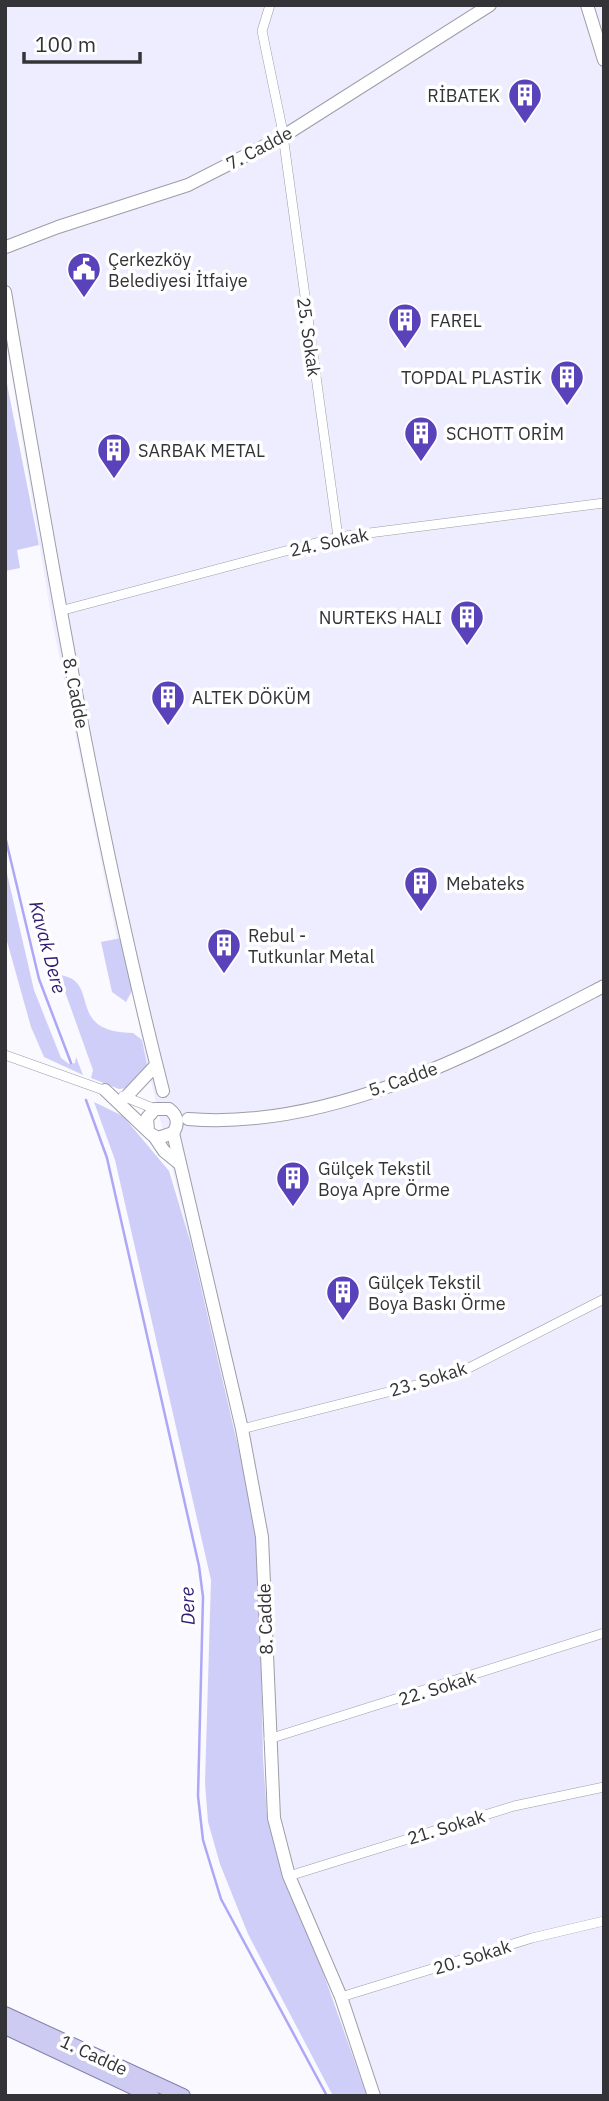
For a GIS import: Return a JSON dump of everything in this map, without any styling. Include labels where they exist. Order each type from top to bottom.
[{"type":"main road","name":"1. Cadde","points":[[5,2014],[183,2096]]},
{"type":"main road","name":"1. Cadde","points":[[5,2027],[152,2096]]},
{"type":"street","name":"25. Sokak","points":[[270,5],[262,31],[282,136],[338,537]]},
{"type":"street","name":"7. Cadde","points":[[6,251],[58,226],[188,184],[282,136],[490,5]]},
{"type":"street","points":[[587,5],[604,60]]},
{"type":"street","name":"8. Cadde","points":[[5,293],[60,611],[130,956],[163,1091],[176,1120],[180,1164],[242,1429],[261,1537],[274,1818],[289,1876],[341,1997],[374,2096]]},
{"type":"street","name":"24. Sokak","points":[[60,611],[338,537],[604,503]]},
{"type":"street","name":"5. Cadde","points":[[176,1120],[227,1121],[286,1116],[370,1090],[451,1062],[604,985]]},
{"type":"street","points":[[5,1055],[126,1097],[176,1120],[162,1138],[151,1133]]},
{"type":"street","points":[[126,1097],[156,1065]]},
{"type":"street","points":[[105,1090],[180,1164]]},
{"type":"street","points":[[151,1133],[147,1118],[155,1109],[163,1091]]},
{"type":"street","name":"23. Sokak","points":[[242,1429],[455,1375],[604,1298]]},
{"type":"street","name":"22. Sokak","points":[[269,1740],[604,1633]]},
{"type":"street","name":"21. Sokak","points":[[289,1876],[514,1806],[604,1787]]},
{"type":"street","name":"20. Sokak","points":[[341,1997],[532,1938],[604,1921]]},
{"type":"shaded area","points":[[5,5],[604,5],[604,2096],[376,2096],[267,1807],[262,1536],[147,1065],[121,939],[117,939],[51,615],[5,335]]},
{"type":"shaded area","points":[[5,374],[39,545],[17,550],[20,568],[5,571]]},
{"type":"shaded area","points":[[5,865],[34,990],[61,1058],[69,1064],[75,1063],[76,1057],[83,1075],[44,1057],[31,1027],[5,934]]},
{"type":"shaded area","points":[[121,938],[132,991],[126,1002],[112,992],[101,942]]},
{"type":"shaded area","points":[[59,975],[72,979],[79,986],[90,1016],[98,1024],[112,1030],[133,1033],[142,1040],[147,1065],[131,1088],[119,1089],[91,1078],[93,1070]]},
{"type":"shaded area","points":[[94,1102],[123,1116],[169,1171],[191,1244],[259,1537],[263,1758],[267,1815],[367,2096],[333,2096],[248,1934],[220,1864],[208,1822],[205,1783],[211,1580],[115,1160]]},
{"type":"waterway","name":"Kavak Dere","points":[[5,836],[39,979],[71,1063]]},
{"type":"waterway","name":"Dere","points":[[86,1100],[107,1158],[199,1566],[203,1597],[198,1796],[203,1840],[221,1899],[327,2096]]},
{"type":"place","name":"RİBATEK","points":[[525,125]]},
{"type":"place","name":"Çerkezköy Belediyesi İtfaiye","points":[[84,299]]},
{"type":"place","name":"FAREL","points":[[405,350]]},
{"type":"place","name":"TOPDAL PLASTİK","points":[[567,407]]},
{"type":"place","name":"SCHOTT ORİM","points":[[421,463]]},
{"type":"place","name":"SARBAK METAL","points":[[114,480]]},
{"type":"place","name":"NURTEKS HALI","points":[[467,647]]},
{"type":"place","name":"ALTEK DÖKÜM","points":[[168,727]]},
{"type":"place","name":"Mebateks","points":[[421,913]]},
{"type":"place","name":"Rebul - Tutkunlar Metal","points":[[224,975]]},
{"type":"place","name":"Gülçek Tekstil Boya Apre Örme","points":[[293,1208]]},
{"type":"place","name":"Gülçek Tekstil Boya Baskı Örme","points":[[343,1322]]}]
